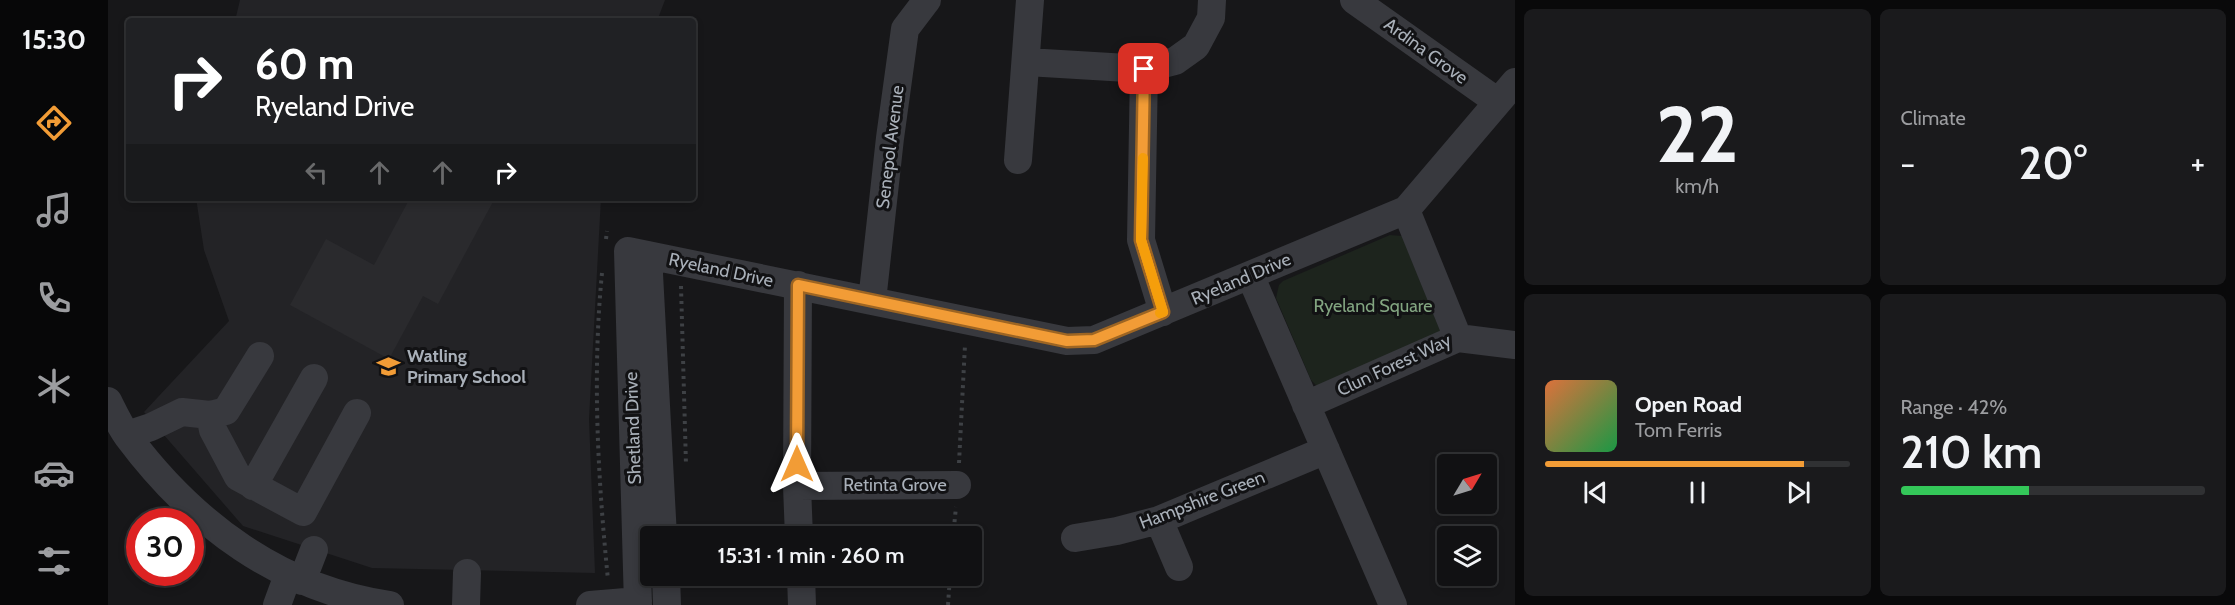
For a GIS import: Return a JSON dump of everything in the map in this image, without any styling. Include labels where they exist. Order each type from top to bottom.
[{"type":"street","name":"Senepol Avenue","points":[[872,301],[905,29],[927,0]]},
{"type":"street","points":[[1018,160],[1030,0]]},
{"type":"street","points":[[1027,62],[1144,69],[1175,61],[1196,46],[1211,18],[1212,0]]},
{"type":"street","name":"Ardina Grove","points":[[1354,0],[1506,92]]},
{"type":"street","points":[[1144,69],[1141,240],[1163,312]]},
{"type":"street","name":"Ryeland Drive","points":[[621,252],[798,285],[1067,341],[1094,340],[1406,210],[1506,92]]},
{"type":"street","name":"Clun Forest Way","points":[[1306,405],[1458,338],[1406,210]]},
{"type":"street","name":"Shetland Drive","points":[[621,252],[661,526]]},
{"type":"street","name":"Shetland Drive","points":[[621,252],[638,603]]},
{"type":"street","points":[[1250,275],[1393,605]]},
{"type":"street","points":[[798,285],[799,526]]},
{"type":"street","points":[[1458,338],[1515,345]]},
{"type":"street","points":[[127,435],[183,412],[210,415],[226,411],[260,356]]},
{"type":"street","points":[[253,486],[314,378]]},
{"type":"street","points":[[108,401],[127,435],[177,496],[232,542],[295,578],[364,601],[390,605]]},
{"type":"street","points":[[210,415],[213,430],[238,477],[303,512],[357,413]]},
{"type":"street","name":"Hampshire Green","points":[[1075,538],[1117,531],[1159,520],[1326,450]]},
{"type":"street","name":"Retinta Grove","points":[[797,486],[957,485]]},
{"type":"street","points":[[1159,520],[1179,567]]},
{"type":"street","points":[[276,605],[314,550]]},
{"type":"street","points":[[466,605],[467,573]]},
{"type":"street","points":[[666,586],[667,605]]},
{"type":"street","points":[[801,586],[802,605]]},
{"type":"street","points":[[600,604],[638,603]]},
{"type":"path","points":[[600,604],[601,511],[597,375],[600,293],[621,252],[607,231]]},
{"type":"path","points":[[680,262],[686,470]]},
{"type":"path","points":[[954,526],[967,320]]},
{"type":"path","points":[[948,605],[949,586]]},
{"type":"shaded area","points":[[240,0],[665,0],[658,18],[236,18]]},
{"type":"shaded area","name":"Watling Primary School","points":[[196,201],[601,201],[589,419],[595,573],[372,568],[243,526],[144,412],[229,321],[204,250]]},
{"type":"green space","name":"Ryeland Square","points":[[1390,235],[1402,236],[1441,333],[1318,387],[1311,380],[1276,298],[1279,285],[1283,281]]},
{"type":"building","points":[[408,201],[493,201],[438,304],[423,296],[389,359],[290,305],[326,239],[374,265]]},
{"type":"slow traffic","points":[[1143,158],[1141,240],[1163,312],[1160,313]]},
{"type":"place","name":"Watling Primary School","points":[[389,366]]},
{"type":"route","points":[[797,464],[798,285],[1067,341],[1094,340],[1163,312],[1141,240],[1144,69]]}]
